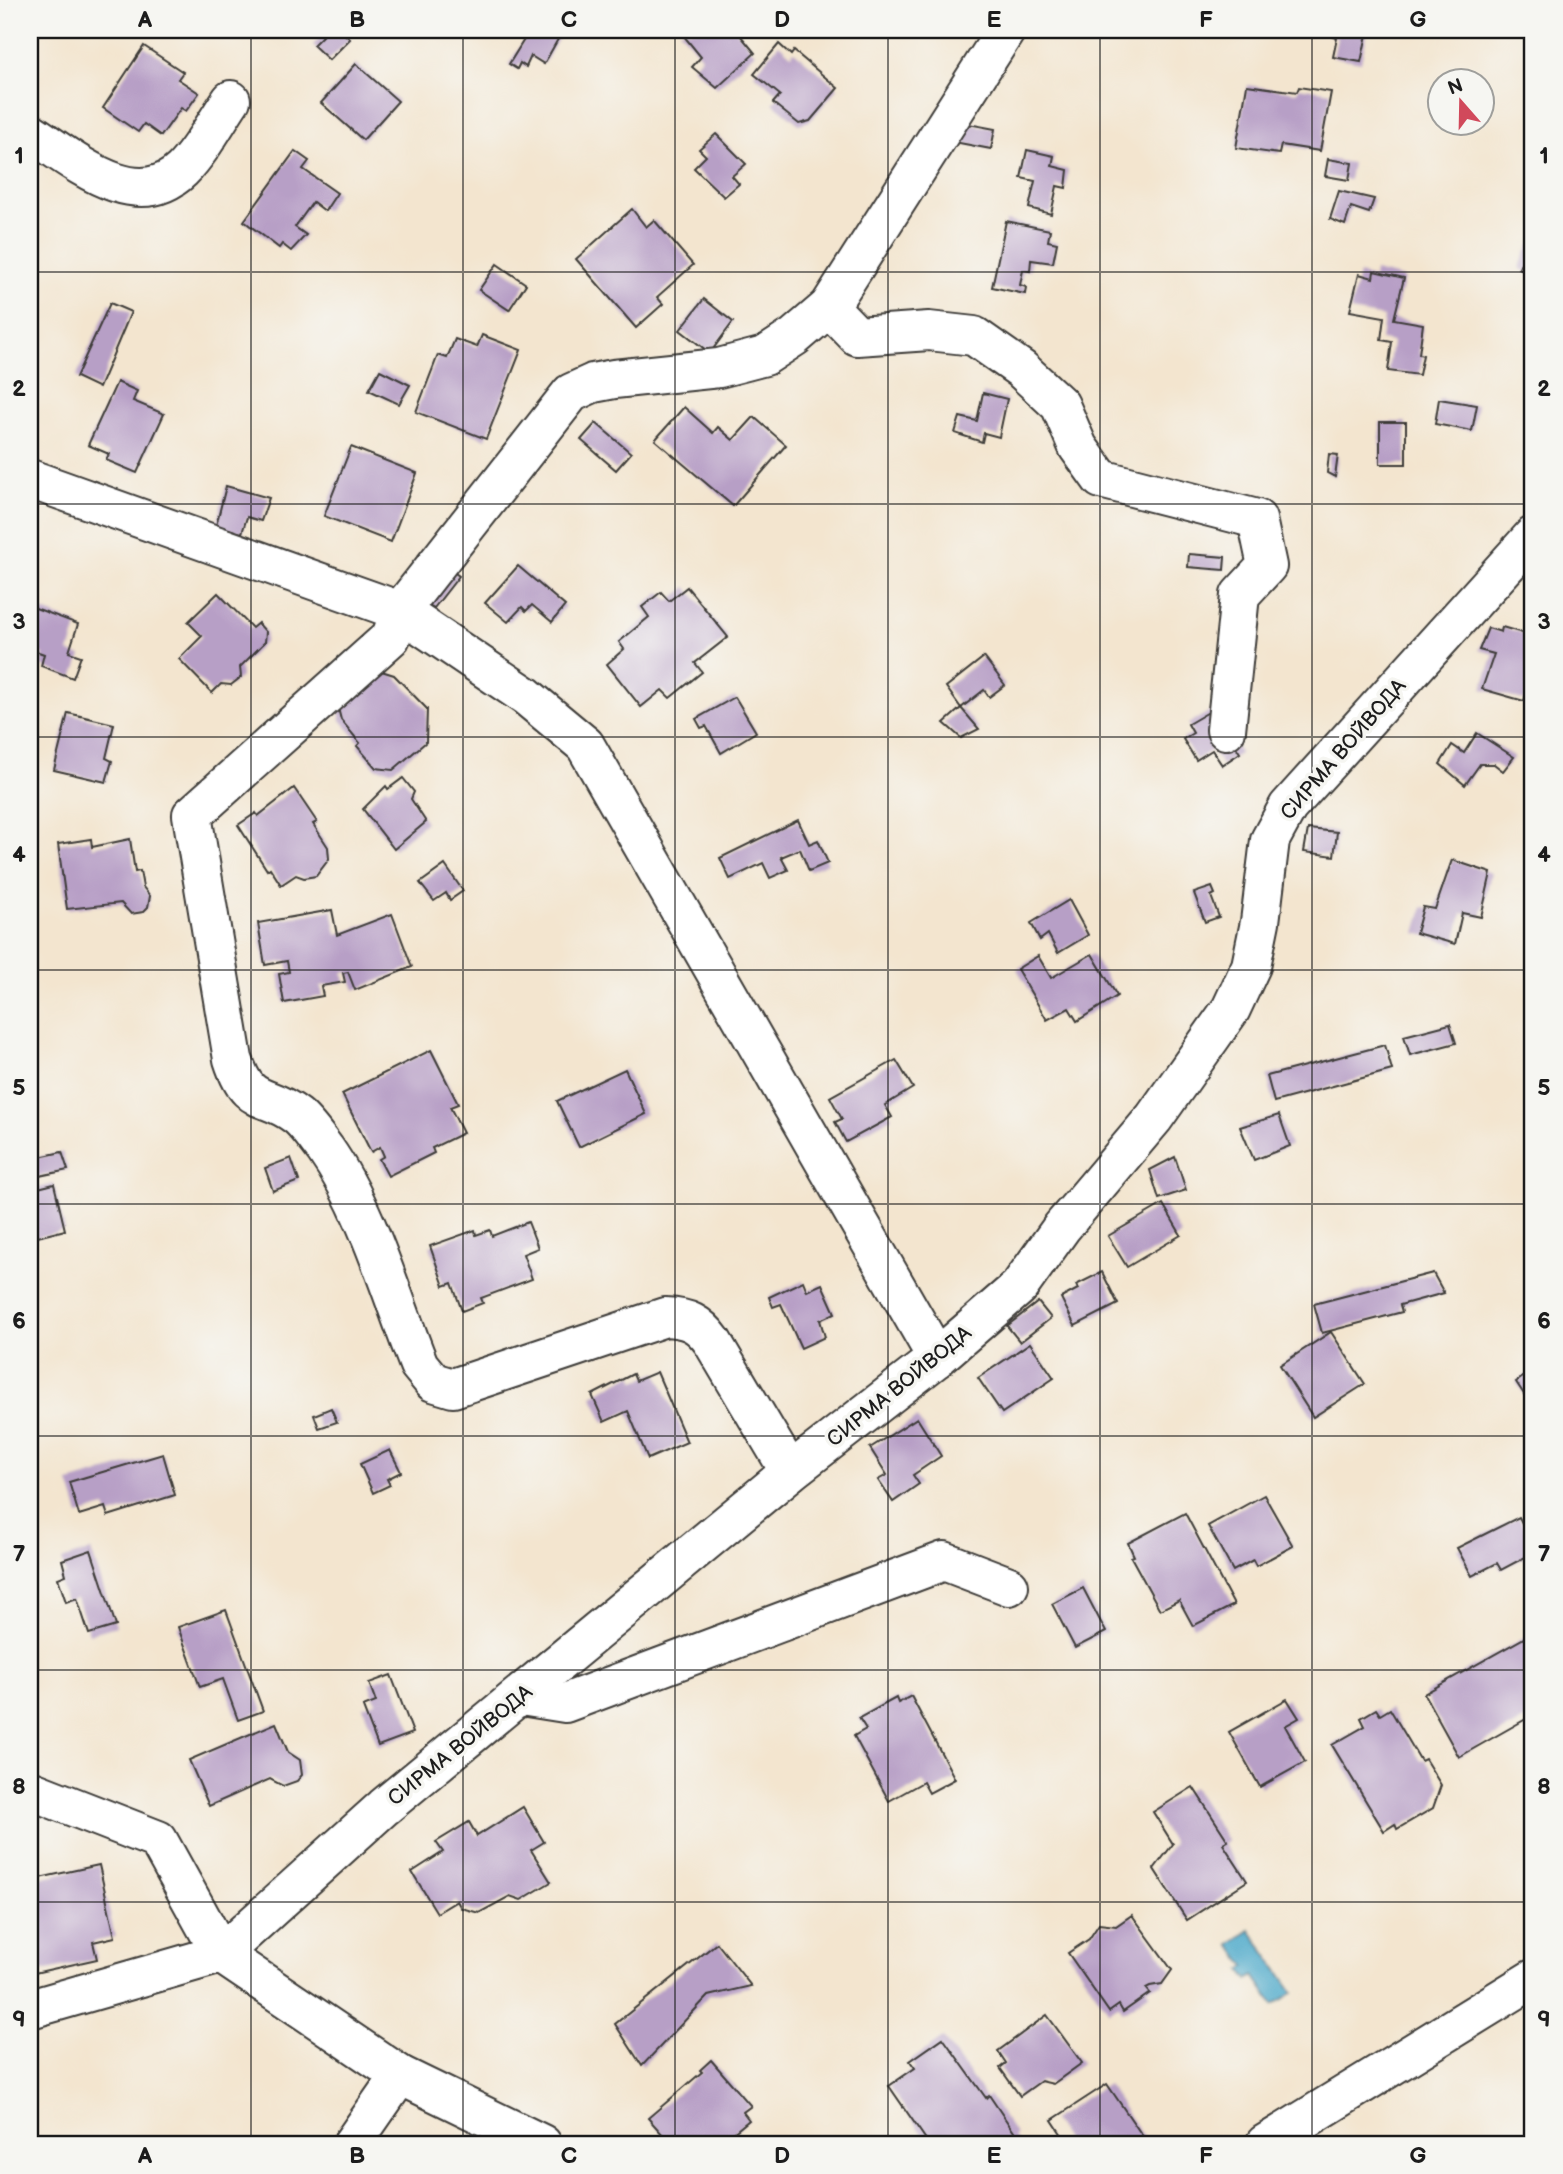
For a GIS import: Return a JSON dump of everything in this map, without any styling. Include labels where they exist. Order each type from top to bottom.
[{"type":"street","points":[[790,1472],[712,1341],[702,1327],[686,1318],[665,1317],[453,1388],[433,1382],[419,1365],[353,1196],[325,1150],[297,1116],[261,1099],[241,1084],[233,1059],[192,815],[391,637],[400,611],[571,393],[593,383],[719,369],[765,356],[829,307],[1006,30]]},
{"type":"street","points":[[30,132],[100,176],[127,187],[153,188],[182,170],[232,100]]},
{"type":"street","points":[[829,307],[857,336],[929,331],[974,336],[1021,369],[1059,405],[1078,447],[1101,479],[1257,519],[1267,566],[1240,596],[1226,730]]},
{"type":"street","points":[[30,480],[400,611],[526,696],[585,745],[937,1359]]},
{"type":"street","name":"СИРМА ВОЙВОДА","points":[[30,2009],[221,1954],[384,1807],[790,1472],[937,1359],[1019,1287],[1062,1227],[1154,1118],[1231,1009],[1251,966],[1260,922],[1270,840],[1288,807],[1533,536]]},
{"type":"street","points":[[521,1696],[565,1703],[944,1561],[1009,1586]]},
{"type":"street","points":[[30,1790],[159,1840],[221,1954],[400,2075],[542,2144]]},
{"type":"street","points":[[1265,2144],[1533,1979]]},
{"type":"street","points":[[352,2144],[400,2075]]},
{"type":"water","points":[[1250,1930],[1293,1992],[1274,2005],[1254,1976],[1248,1980],[1241,1970],[1246,1966],[1230,1944]]},
{"type":"building","points":[[328,30],[340,30],[350,39],[329,60],[313,45]]},
{"type":"building","points":[[530,30],[562,32],[544,64],[531,56],[526,67],[520,63],[517,69],[509,64]]},
{"type":"building","points":[[679,30],[736,30],[755,53],[717,88],[692,67],[701,57]]},
{"type":"building","points":[[1327,30],[1368,30],[1361,62],[1333,57],[1337,38],[1327,34]]},
{"type":"building","points":[[779,44],[791,55],[794,51],[838,88],[810,121],[799,124],[773,103],[780,95],[754,74]]},
{"type":"building","points":[[144,46],[183,72],[178,79],[199,93],[186,111],[181,108],[161,136],[144,124],[138,132],[103,108]]},
{"type":"building","points":[[356,64],[398,101],[363,140],[321,103]]},
{"type":"building","points":[[1247,85],[1297,92],[1299,87],[1331,92],[1320,151],[1281,145],[1279,154],[1236,148]]},
{"type":"building","points":[[958,122],[995,129],[991,149],[954,142]]},
{"type":"building","points":[[716,134],[746,164],[732,176],[739,184],[724,197],[694,168],[706,156],[699,149]]},
{"type":"building","points":[[1027,150],[1054,156],[1052,166],[1068,170],[1066,188],[1057,186],[1051,214],[1029,208],[1035,181],[1021,178]]},
{"type":"building","points":[[295,151],[309,161],[303,169],[337,193],[325,211],[313,202],[295,227],[306,235],[291,251],[282,244],[279,248],[244,221]]},
{"type":"building","points":[[1328,159],[1352,163],[1349,180],[1325,176]]},
{"type":"building","points":[[1339,191],[1374,199],[1369,213],[1351,207],[1345,225],[1330,219]]},
{"type":"building","points":[[632,209],[646,227],[654,220],[693,265],[657,297],[663,304],[636,328],[576,259]]},
{"type":"building","points":[[1006,221],[1050,230],[1048,241],[1057,243],[1053,263],[1031,260],[1030,271],[1023,270],[1020,285],[1026,287],[1025,294],[992,287]]},
{"type":"building","points":[[1533,238],[1533,275],[1519,268]]},
{"type":"building","points":[[497,264],[526,284],[509,310],[479,290]]},
{"type":"building","points":[[1374,271],[1404,278],[1394,319],[1423,324],[1419,354],[1423,355],[1419,375],[1388,371],[1392,342],[1381,340],[1384,317],[1350,311],[1359,274],[1373,278]]},
{"type":"building","points":[[704,299],[733,322],[710,353],[680,330]]},
{"type":"building","points":[[110,303],[131,312],[99,388],[76,377]]},
{"type":"building","points":[[482,335],[521,350],[486,439],[416,412],[438,355],[447,358],[455,339],[477,347]]},
{"type":"building","points":[[380,370],[410,385],[399,404],[369,390]]},
{"type":"building","points":[[117,382],[137,391],[133,401],[164,414],[137,473],[106,460],[109,454],[88,445]]},
{"type":"building","points":[[983,393],[1007,399],[999,437],[984,433],[982,442],[955,433],[960,417],[977,421]]},
{"type":"building","points":[[1439,399],[1477,405],[1472,431],[1435,424]]},
{"type":"building","points":[[684,407],[713,433],[718,427],[733,440],[754,417],[786,445],[733,506],[655,440]]},
{"type":"building","points":[[1380,422],[1406,422],[1406,464],[1380,464]]},
{"type":"building","points":[[596,423],[631,453],[616,470],[581,440]]},
{"type":"building","points":[[351,447],[417,473],[391,542],[324,516]]},
{"type":"building","points":[[1329,454],[1338,455],[1335,477],[1327,473]]},
{"type":"building","points":[[226,486],[269,498],[261,521],[247,517],[242,533],[216,526]]},
{"type":"building","points":[[1189,554],[1225,557],[1224,570],[1188,567]]},
{"type":"building","points":[[441,563],[459,576],[434,608],[420,601]]},
{"type":"building","points":[[518,566],[565,606],[552,622],[532,605],[526,611],[522,607],[508,622],[485,603]]},
{"type":"building","points":[[687,587],[728,637],[695,663],[702,672],[670,698],[662,690],[641,707],[607,664],[624,649],[619,642],[649,617],[642,607],[661,592],[669,601]]},
{"type":"building","points":[[218,593],[252,628],[258,623],[266,632],[265,642],[240,667],[241,677],[231,685],[221,684],[212,693],[179,659],[202,636],[188,622]]},
{"type":"building","points":[[30,606],[78,624],[69,652],[81,656],[73,678],[41,666],[44,654],[30,649]]},
{"type":"building","points":[[1502,627],[1533,636],[1533,684],[1530,683],[1524,701],[1482,689],[1494,654],[1479,650],[1488,628],[1501,632]]},
{"type":"building","points":[[984,657],[1005,685],[989,697],[984,690],[961,708],[946,687]]},
{"type":"building","points":[[375,669],[394,675],[427,709],[426,742],[393,770],[376,768],[357,746],[360,743],[341,720],[337,704]]},
{"type":"building","points":[[735,697],[756,732],[721,753],[706,726],[701,728],[696,719]]},
{"type":"building","points":[[961,708],[979,729],[961,738],[944,723]]},
{"type":"building","points":[[1212,710],[1240,753],[1222,765],[1212,750],[1196,760],[1183,739],[1193,733],[1188,724]]},
{"type":"building","points":[[68,713],[114,724],[106,758],[112,761],[106,782],[54,770]]},
{"type":"building","points":[[1477,733],[1514,757],[1503,771],[1494,764],[1480,764],[1465,785],[1440,764],[1452,745],[1464,753]]},
{"type":"building","points":[[403,778],[414,792],[411,799],[426,822],[394,849],[363,809],[386,786],[388,789]]},
{"type":"building","points":[[294,788],[317,822],[313,824],[328,847],[329,859],[316,876],[304,878],[296,875],[281,885],[270,868],[267,870],[238,825],[256,813],[258,816]]},
{"type":"building","points":[[798,820],[809,844],[818,840],[828,863],[809,871],[800,849],[781,857],[788,870],[770,878],[763,863],[730,879],[720,858]]},
{"type":"building","points":[[1308,829],[1337,832],[1334,856],[1304,852]]},
{"type":"building","points":[[91,839],[92,847],[130,839],[135,872],[140,871],[143,887],[150,896],[148,907],[143,912],[131,914],[121,903],[67,909],[58,844]]},
{"type":"building","points":[[1452,860],[1491,873],[1481,917],[1462,913],[1455,944],[1416,933],[1423,907],[1435,909]]},
{"type":"building","points":[[445,865],[463,891],[450,900],[446,893],[434,901],[420,883]]},
{"type":"building","points":[[1212,887],[1215,894],[1211,896],[1219,917],[1205,922],[1194,893]]},
{"type":"building","points":[[1069,900],[1088,935],[1058,953],[1048,934],[1040,940],[1031,923]]},
{"type":"building","points":[[332,910],[337,935],[392,914],[412,967],[355,990],[348,972],[343,973],[345,982],[321,986],[323,996],[284,1003],[279,974],[289,972],[287,961],[265,965],[258,923]]},
{"type":"building","points":[[1092,954],[1117,996],[1077,1021],[1069,1008],[1047,1020],[1017,969],[1038,956],[1051,978]]},
{"type":"building","points":[[1450,1024],[1456,1043],[1410,1055],[1404,1036]]},
{"type":"building","points":[[1385,1045],[1392,1070],[1274,1102],[1267,1076]]},
{"type":"building","points":[[431,1050],[458,1104],[450,1107],[463,1133],[432,1148],[434,1153],[388,1176],[379,1159],[384,1156],[380,1147],[371,1152],[342,1094]]},
{"type":"building","points":[[896,1060],[913,1088],[885,1105],[892,1117],[846,1142],[835,1122],[842,1119],[830,1097]]},
{"type":"building","points":[[625,1069],[646,1114],[579,1147],[557,1101]]},
{"type":"building","points":[[1279,1115],[1290,1146],[1254,1160],[1240,1127]]},
{"type":"building","points":[[62,1152],[68,1170],[30,1178],[30,1159]]},
{"type":"building","points":[[1175,1157],[1186,1190],[1159,1199],[1150,1170]]},
{"type":"building","points":[[291,1158],[299,1181],[273,1191],[265,1168]]},
{"type":"building","points":[[54,1184],[65,1230],[30,1239],[30,1190]]},
{"type":"building","points":[[1163,1204],[1181,1235],[1127,1267],[1108,1236]]},
{"type":"building","points":[[528,1222],[538,1248],[523,1254],[532,1279],[481,1298],[483,1303],[462,1311],[452,1283],[444,1286],[430,1246],[475,1230],[476,1235],[490,1230],[492,1236]]},
{"type":"building","points":[[1102,1272],[1118,1304],[1075,1326],[1061,1298],[1078,1289],[1076,1285]]},
{"type":"building","points":[[1433,1273],[1444,1293],[1400,1305],[1402,1312],[1322,1333],[1314,1304]]},
{"type":"building","points":[[803,1281],[807,1291],[822,1284],[835,1313],[820,1320],[825,1337],[801,1348],[781,1304],[773,1307],[769,1297]]},
{"type":"building","points":[[1038,1302],[1051,1318],[1020,1342],[1007,1326]]},
{"type":"building","points":[[1331,1332],[1365,1384],[1313,1417],[1280,1365]]},
{"type":"building","points":[[1030,1343],[1054,1378],[1002,1413],[978,1378]]},
{"type":"building","points":[[1533,1370],[1533,1408],[1516,1382]]},
{"type":"building","points":[[657,1372],[687,1442],[648,1459],[628,1411],[604,1422],[592,1395],[633,1374],[636,1381]]},
{"type":"building","points":[[331,1408],[337,1422],[319,1428],[314,1415]]},
{"type":"building","points":[[917,1418],[941,1456],[913,1475],[919,1484],[893,1502],[878,1480],[887,1475],[870,1448]]},
{"type":"building","points":[[390,1450],[401,1472],[387,1479],[390,1485],[373,1493],[360,1464]]},
{"type":"building","points":[[163,1454],[175,1495],[108,1516],[105,1507],[79,1515],[69,1482]]},
{"type":"building","points":[[1264,1495],[1293,1546],[1256,1566],[1253,1560],[1233,1571],[1208,1526]]},
{"type":"building","points":[[1185,1513],[1234,1605],[1193,1626],[1179,1600],[1160,1610],[1131,1557],[1134,1556],[1128,1543]]},
{"type":"building","points":[[1519,1517],[1533,1545],[1533,1553],[1501,1570],[1497,1563],[1472,1576],[1457,1548]]},
{"type":"building","points":[[91,1550],[116,1626],[89,1634],[77,1598],[66,1602],[58,1578],[66,1575],[62,1560]]},
{"type":"building","points":[[1083,1588],[1106,1632],[1075,1648],[1052,1604]]},
{"type":"building","points":[[226,1610],[263,1711],[238,1720],[223,1679],[200,1687],[178,1627]]},
{"type":"building","points":[[1533,1633],[1533,1715],[1459,1757],[1424,1694]]},
{"type":"building","points":[[391,1675],[413,1733],[378,1746],[363,1707],[376,1702],[369,1683]]},
{"type":"building","points":[[911,1696],[955,1779],[929,1793],[923,1782],[889,1801],[854,1736],[866,1729],[859,1718],[896,1698],[898,1703]]},
{"type":"building","points":[[1287,1699],[1299,1718],[1285,1726],[1305,1762],[1260,1787],[1229,1732]]},
{"type":"building","points":[[1376,1709],[1380,1715],[1390,1709],[1421,1761],[1425,1759],[1441,1785],[1433,1808],[1397,1829],[1395,1824],[1384,1831],[1332,1745],[1365,1726],[1361,1718]]},
{"type":"building","points":[[276,1723],[288,1752],[300,1760],[302,1775],[297,1781],[283,1786],[270,1779],[209,1806],[189,1760]]},
{"type":"building","points":[[1193,1787],[1228,1841],[1223,1844],[1247,1881],[1187,1920],[1154,1869],[1173,1844],[1153,1812]]},
{"type":"building","points":[[523,1807],[544,1842],[531,1850],[551,1882],[521,1900],[510,1896],[479,1913],[461,1908],[457,1901],[437,1913],[412,1872],[443,1852],[436,1842],[469,1822],[477,1836]]},
{"type":"building","points":[[99,1865],[115,1937],[93,1942],[97,1959],[30,1974],[30,1880]]},
{"type":"building","points":[[1132,1915],[1172,1970],[1162,1984],[1146,1988],[1150,1993],[1123,2012],[1119,2005],[1109,2012],[1068,1953],[1089,1939],[1099,1924],[1116,1926]]},
{"type":"building","points":[[717,1943],[751,1986],[708,1996],[642,2066],[615,2024]]},
{"type":"building","points":[[1047,2015],[1082,2063],[1053,2084],[1041,2081],[1020,2096],[1000,2068],[1006,2063],[998,2051]]},
{"type":"building","points":[[943,2038],[986,2098],[989,2095],[1016,2135],[1013,2136],[1019,2144],[929,2144],[889,2086],[915,2068],[910,2061]]},
{"type":"building","points":[[711,2060],[751,2106],[743,2112],[749,2120],[720,2144],[671,2144],[648,2118],[702,2072],[700,2070]]},
{"type":"building","points":[[1107,2084],[1148,2144],[1068,2144],[1052,2120]]}]
